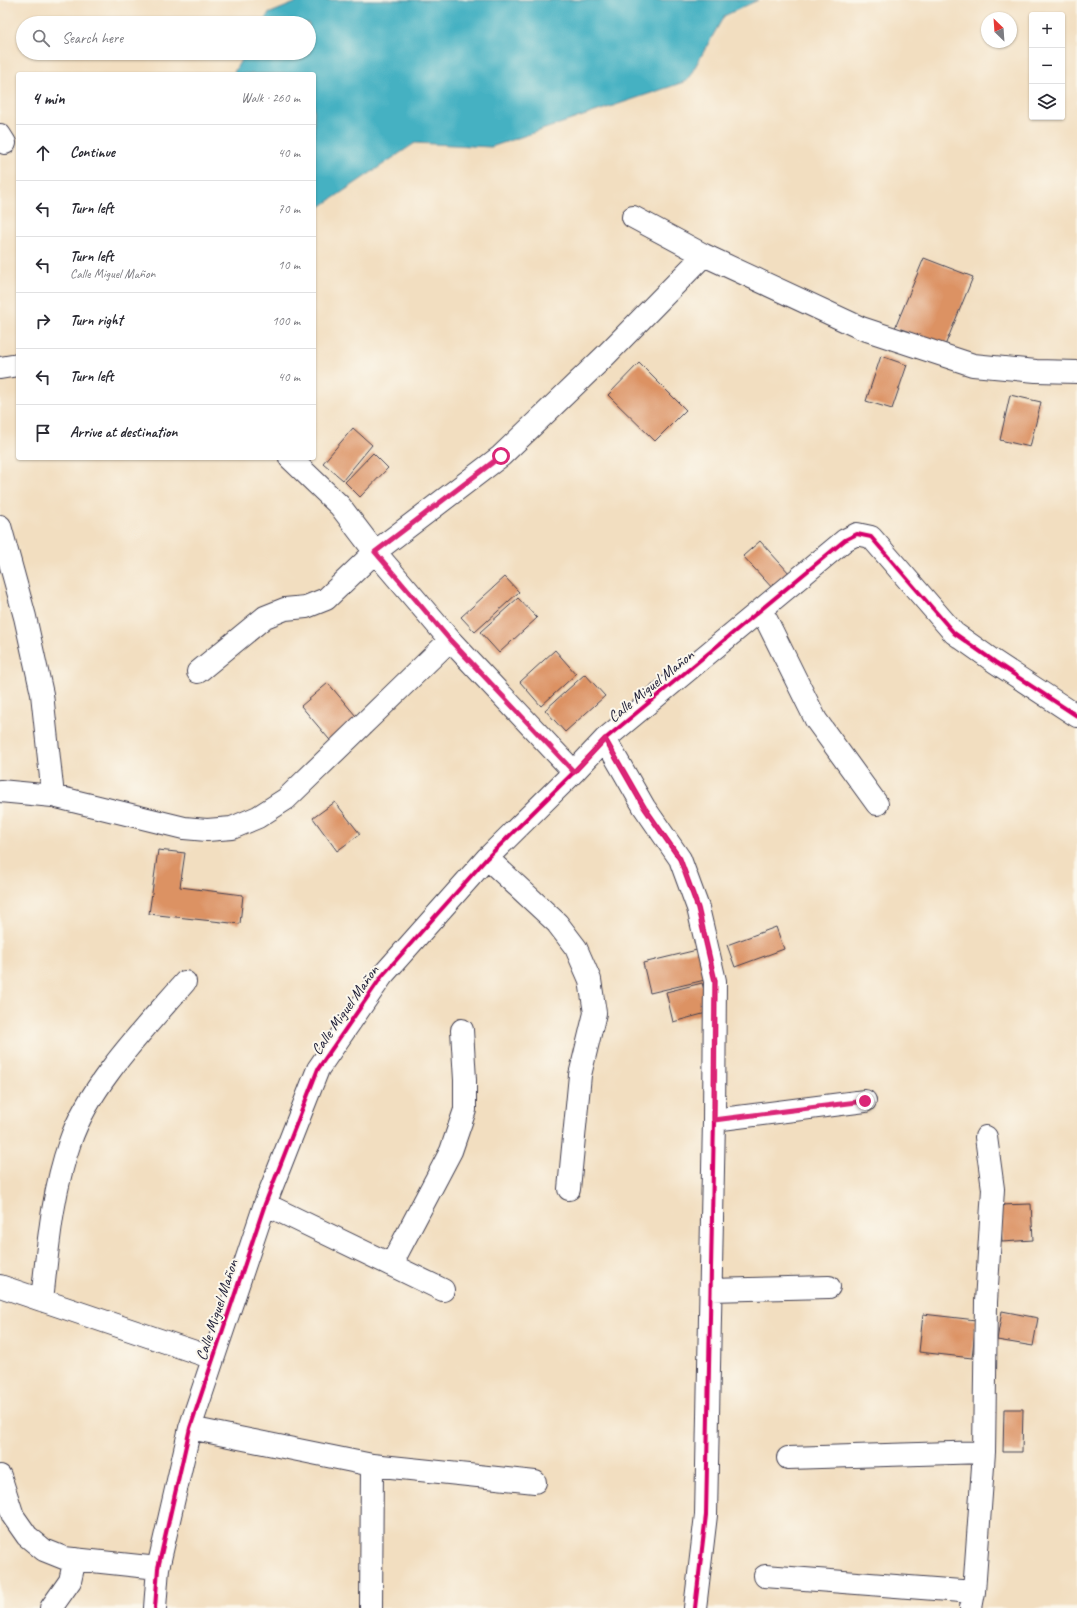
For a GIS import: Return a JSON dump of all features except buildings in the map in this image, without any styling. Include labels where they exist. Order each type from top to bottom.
[{"type":"street","points":[[633,217],[704,255],[861,328],[973,365],[1036,371],[1077,372]]},
{"type":"street","points":[[198,672],[265,617],[285,609],[306,607],[326,599],[375,552],[501,456],[606,355],[704,255]]},
{"type":"street","points":[[0,368],[16,365]]},
{"type":"street","points":[[292,460],[340,506],[375,552],[450,640],[574,772]]},
{"type":"street","points":[[0,526],[25,617],[42,694],[53,796]]},
{"type":"street","name":"Calle Miguel Mañon","points":[[155,1608],[158,1568],[190,1428],[265,1204],[318,1070],[382,976],[487,858],[574,772],[605,739],[762,611],[845,540],[857,534],[871,537],[954,633],[1077,716]]},
{"type":"street","points":[[762,611],[816,720],[877,804]]},
{"type":"street","points":[[0,791],[53,796],[184,828],[207,830],[232,828],[258,817],[286,798],[450,640]]},
{"type":"street","points":[[605,739],[644,807],[680,859],[698,908],[715,981],[714,1120],[706,1515],[695,1608]]},
{"type":"street","points":[[487,858],[557,923],[576,948],[590,980],[595,1013],[580,1075],[569,1189]]},
{"type":"street","points":[[42,1300],[54,1204],[70,1141],[89,1101],[127,1049],[185,982]]},
{"type":"street","points":[[391,1265],[451,1151],[465,1110],[466,1080],[462,1030]]},
{"type":"street","points":[[714,1120],[865,1101]]},
{"type":"street","points":[[765,1576],[973,1600],[984,1452],[986,1302],[993,1189],[986,1137]]},
{"type":"street","points":[[265,1204],[443,1290]]},
{"type":"street","points":[[0,1286],[213,1358]]},
{"type":"street","points":[[711,1290],[829,1287]]},
{"type":"street","points":[[190,1428],[372,1465],[535,1482]]},
{"type":"street","points":[[788,1458],[984,1452]]},
{"type":"street","points":[[371,1608],[372,1465]]},
{"type":"street","points":[[0,1476],[14,1516],[27,1536],[44,1550],[64,1558],[158,1568]]},
{"type":"street","points":[[51,1608],[70,1581],[75,1559]]},
{"type":"water","points":[[302,0],[758,0],[724,16],[687,81],[491,147],[415,143],[316,210],[316,72],[234,72],[241,60],[316,60],[316,16],[267,16],[268,14]]},
{"type":"cycle path","points":[[155,1608],[158,1568],[190,1428],[265,1204],[318,1069],[382,976],[487,858],[574,772],[605,739],[845,540],[857,534],[871,537],[954,633],[1077,716]]},
{"type":"cycle path","points":[[605,739],[644,807],[680,859],[698,908],[715,981],[714,1120],[706,1515],[695,1608]]},
{"type":"route","points":[[501,456],[375,552],[450,640],[574,772],[605,739],[644,807],[680,859],[698,908],[715,981],[714,1120],[865,1101]]}]
